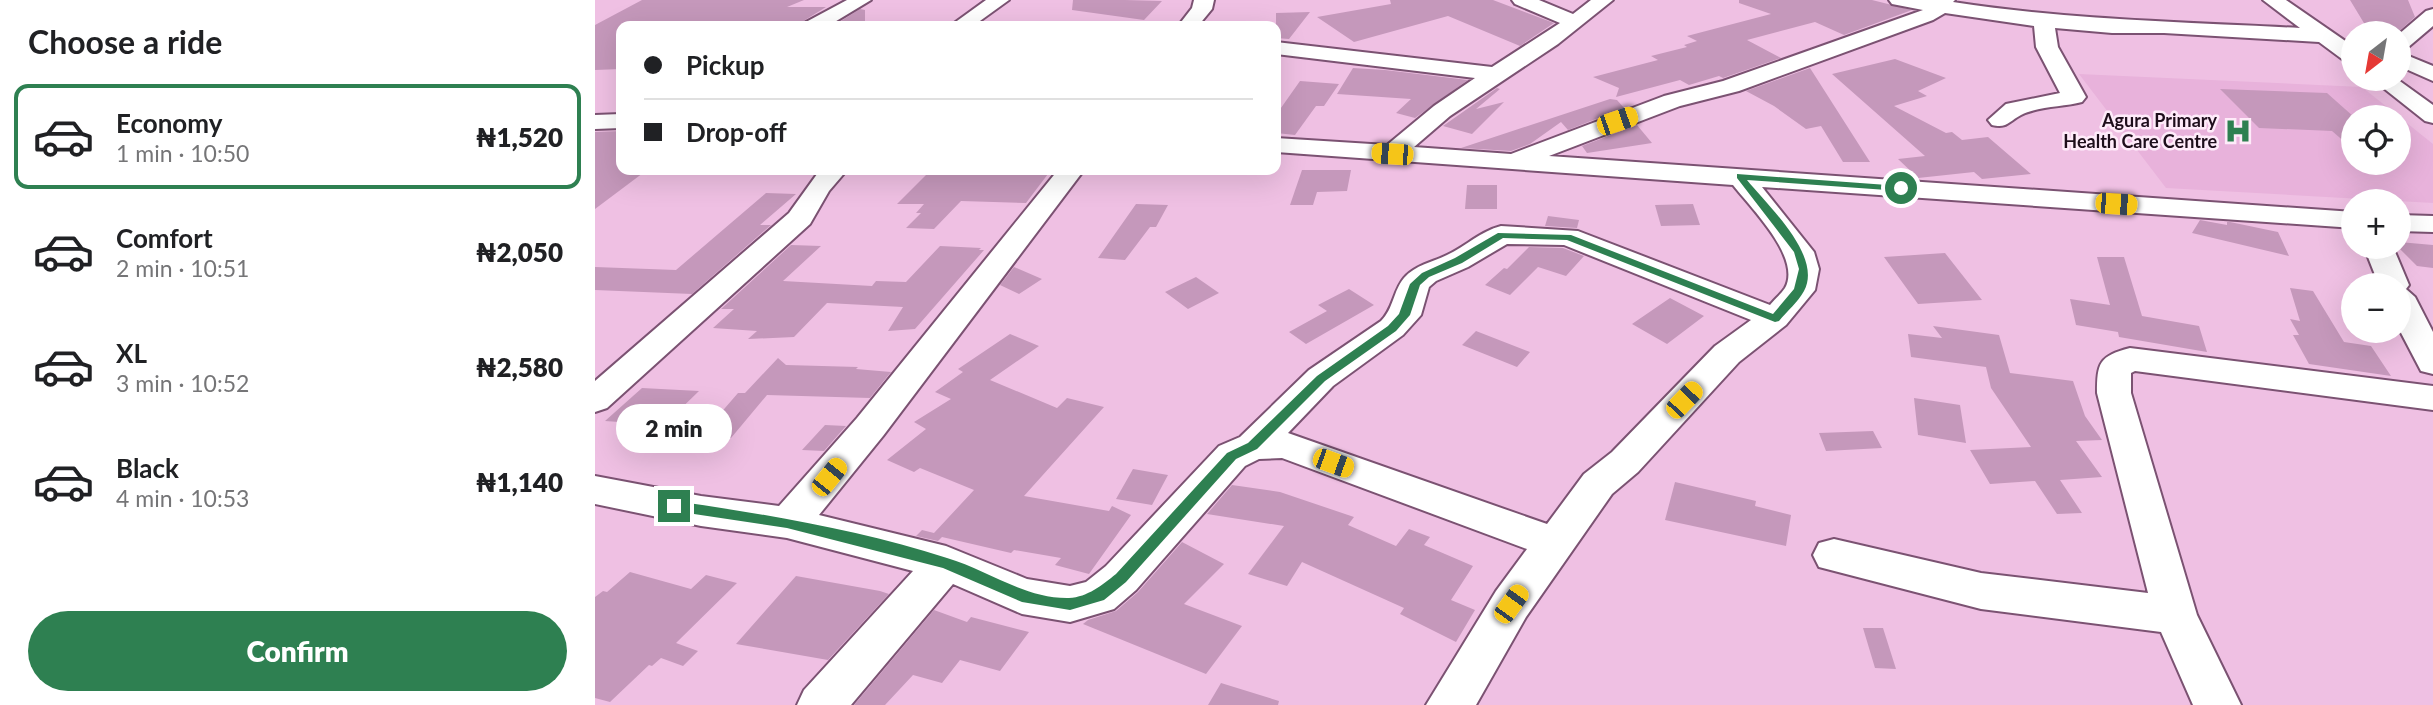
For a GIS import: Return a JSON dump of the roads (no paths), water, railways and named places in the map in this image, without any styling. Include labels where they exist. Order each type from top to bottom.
[{"type":"street","points":[[822,21],[861,0]]},
{"type":"street","points":[[968,21],[999,0]]},
{"type":"street","points":[[1192,21],[1202,9],[1203,0]]},
{"type":"street","points":[[1522,0],[1574,22]]},
{"type":"street","points":[[1392,154],[1450,102],[1521,59],[1603,0]]},
{"type":"street","points":[[1899,0],[1943,3],[2044,21],[2112,27],[2164,27],[2324,36]]},
{"type":"street","points":[[2273,0],[2341,48]]},
{"type":"street","points":[[1513,162],[1617,121],[1731,86],[1902,25],[1926,16],[1943,3]]},
{"type":"street","points":[[2411,34],[2433,15]]},
{"type":"street","points":[[2000,120],[2014,109],[2074,97],[2047,47],[2044,21]]},
{"type":"street","points":[[1281,48],[1494,74]]},
{"type":"street","points":[[2411,64],[2433,74]]},
{"type":"street","points":[[2399,91],[2433,116]]},
{"type":"street","points":[[595,122],[616,121]]},
{"type":"street","points":[[1281,145],[2341,219]]},
{"type":"street","points":[[595,400],[800,218],[818,188],[830,175]]},
{"type":"street","points":[[787,523],[816,493],[870,427],[1067,175]]},
{"type":"street","points":[[1450,705],[1511,604],[1598,484],[1625,462],[1727,354],[1775,318],[1800,290],[1804,269],[1799,252],[1740,176]]},
{"type":"street","points":[[2411,223],[2433,224]]},
{"type":"street","points":[[595,490],[701,511],[787,523],[946,563],[1022,596],[1070,604],[1099,596],[1121,578],[1232,456],[1253,446],[1321,378],[1392,328],[1405,315],[1415,284],[1425,275],[1458,261],[1501,235],[1568,237],[1775,318]]},
{"type":"street","points":[[2411,320],[2433,363]]},
{"type":"street","points":[[2217,705],[2175,615],[2114,393],[2114,368],[2130,359],[2157,361],[2433,398]]},
{"type":"street","points":[[1253,446],[1284,445],[1555,543]]},
{"type":"street","points":[[1834,555],[1980,591],[2175,615]]},
{"type":"street","points":[[821,705],[946,563]]},
{"type":"place","name":"Agura Primary Health Care Centre","points":[[2238,131]]}]
